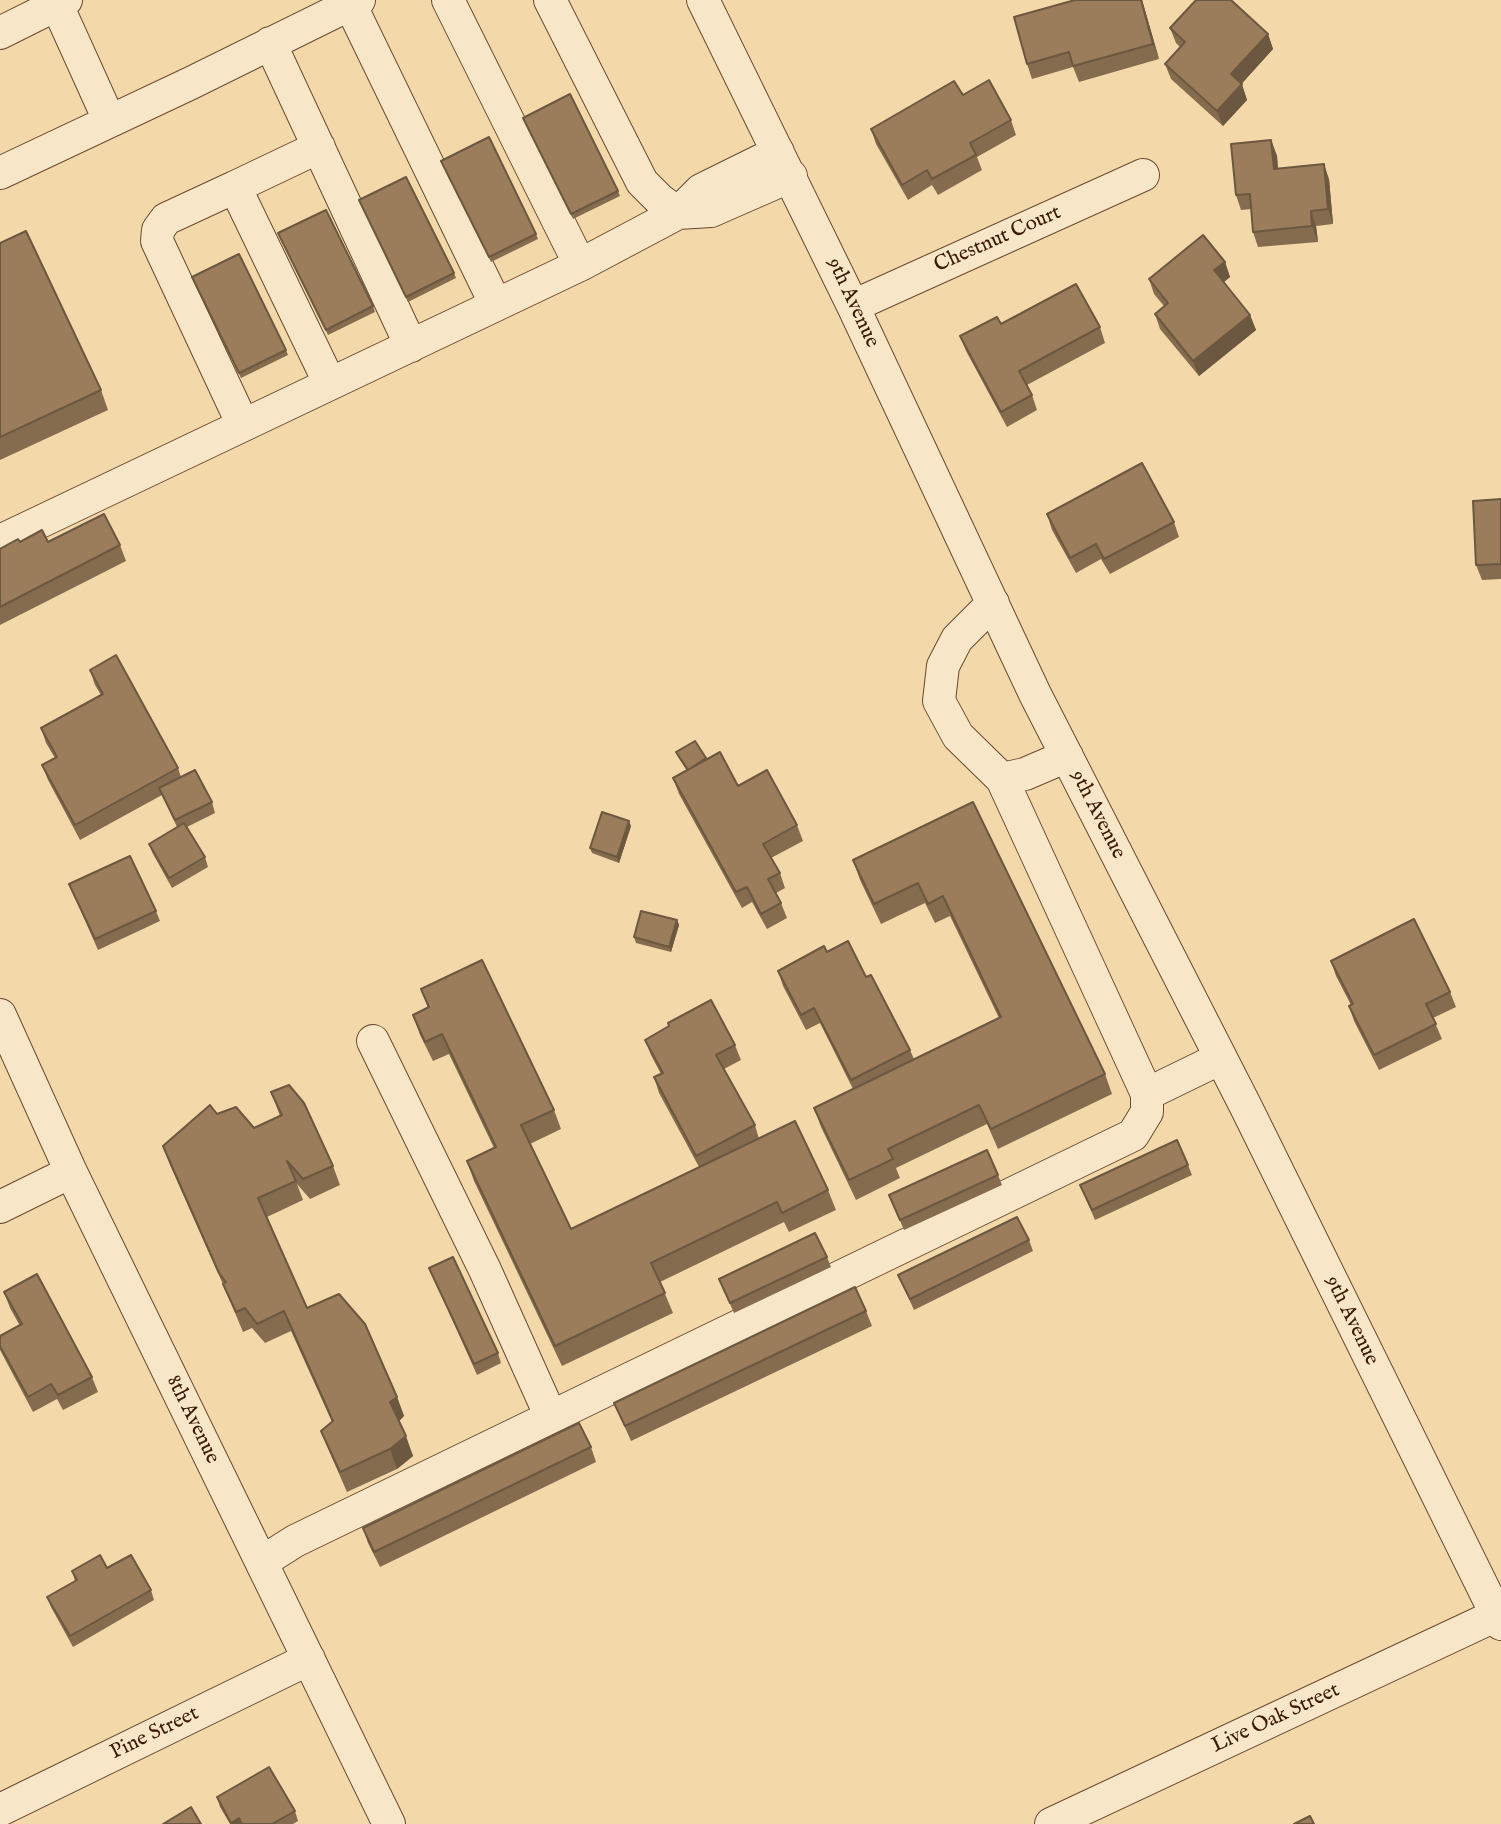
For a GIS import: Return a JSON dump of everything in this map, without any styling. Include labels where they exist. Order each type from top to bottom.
[{"type":"street","points":[[448,0],[580,265]]},
{"type":"street","points":[[550,0],[642,182],[678,213]]},
{"type":"street","name":"9th Avenue","points":[[704,0],[1067,756],[1500,1618]]},
{"type":"street","points":[[0,33],[62,2],[109,120]]},
{"type":"street","points":[[0,173],[355,2],[496,305]]},
{"type":"street","points":[[270,43],[411,346]]},
{"type":"street","points":[[243,425],[157,241],[158,230],[166,219],[319,147]]},
{"type":"street","points":[[0,541],[580,265],[678,213],[701,190],[785,164]]},
{"type":"street","name":"Chestnut Court","points":[[853,306],[1143,175]]},
{"type":"street","points":[[236,187],[330,384]]},
{"type":"street","points":[[262,1562],[295,1541],[1133,1135],[1147,1112],[1147,1094],[1002,779],[958,736],[939,701],[943,666],[957,639],[993,603]]},
{"type":"street","points":[[1002,779],[1025,774],[1067,756]]},
{"type":"street","name":"8th Avenue","points":[[0,1015],[71,1172],[389,1824]]},
{"type":"street","points":[[373,1041],[485,1270],[551,1417]]},
{"type":"street","points":[[1147,1094],[1221,1058]]},
{"type":"street","points":[[0,1207],[71,1172]]},
{"type":"street","name":"Live Oak Street","points":[[1051,1824],[1500,1618]]},
{"type":"street","name":"Pine Street","points":[[0,1810],[309,1659]]},
{"type":"building","points":[[1075,0],[1141,0],[1153,44],[1073,66],[1069,52],[1027,64],[1014,17]]},
{"type":"building","points":[[1196,0],[1231,0],[1268,34],[1231,74],[1242,84],[1217,111],[1165,64],[1185,42],[1170,28]]},
{"type":"building","points":[[989,80],[1011,120],[970,143],[976,155],[932,179],[927,170],[902,185],[871,129],[954,81],[963,95]]},
{"type":"building","points":[[570,94],[618,191],[571,214],[523,118]]},
{"type":"building","points":[[489,137],[536,234],[489,257],[441,161]]},
{"type":"building","points":[[1271,140],[1274,169],[1324,164],[1328,209],[1311,211],[1312,226],[1253,232],[1250,194],[1236,195],[1231,144]]},
{"type":"building","points":[[406,177],[454,273],[406,297],[359,200]]},
{"type":"building","points":[[326,210],[373,306],[326,330],[278,233]]},
{"type":"building","points":[[26,231],[101,390],[0,437],[0,243]]},
{"type":"building","points":[[1203,235],[1225,262],[1214,270],[1250,315],[1193,361],[1155,314],[1168,303],[1149,279]]},
{"type":"building","points":[[239,254],[286,350],[239,373],[192,277]]},
{"type":"building","points":[[1076,284],[1100,327],[1019,371],[1032,395],[1001,412],[960,336],[997,317],[1001,324]]},
{"type":"building","points":[[1142,463],[1174,522],[1104,559],[1096,544],[1070,558],[1047,514]]},
{"type":"building","points":[[1501,499],[1501,564],[1476,565],[1473,501]]},
{"type":"building","points":[[104,514],[120,545],[0,607],[0,549],[42,530],[48,542]]},
{"type":"building","points":[[116,655],[178,768],[75,825],[42,765],[57,757],[41,728],[103,694],[90,670]]},
{"type":"building","points":[[695,741],[706,758],[688,770],[676,752]]},
{"type":"building","points":[[720,752],[738,786],[767,770],[797,825],[763,844],[780,873],[768,879],[781,903],[761,914],[747,887],[736,892],[673,778]]},
{"type":"building","points":[[195,770],[212,802],[175,820],[159,788]]},
{"type":"building","points":[[973,802],[1105,1074],[991,1129],[979,1105],[888,1149],[893,1159],[849,1180],[814,1108],[1001,1017],[943,896],[928,904],[918,883],[874,904],[853,860]]},
{"type":"building","points":[[602,812],[629,821],[617,857],[590,848]]},
{"type":"building","points":[[184,823],[205,857],[169,878],[149,844]]},
{"type":"building","points":[[130,856],[156,911],[95,939],[69,884]]},
{"type":"building","points":[[641,911],[677,920],[669,947],[634,937]]},
{"type":"building","points":[[1414,919],[1450,992],[1426,1004],[1436,1024],[1374,1055],[1349,1006],[1353,1004],[1331,961]]},
{"type":"building","points":[[848,941],[866,977],[871,975],[910,1050],[851,1080],[814,1008],[801,1015],[778,971],[824,946],[827,952]]},
{"type":"building","points":[[482,960],[554,1110],[521,1125],[571,1229],[795,1121],[828,1190],[782,1213],[777,1202],[651,1263],[665,1293],[555,1346],[467,1161],[496,1147],[442,1034],[425,1042],[413,1015],[429,1007],[421,989]]},
{"type":"building","points":[[711,1000],[735,1045],[716,1055],[755,1125],[696,1156],[654,1077],[663,1073],[645,1040],[669,1026],[668,1023]]},
{"type":"building","points":[[289,1085],[304,1103],[333,1166],[303,1179],[287,1161],[296,1181],[258,1198],[307,1308],[339,1294],[365,1324],[397,1397],[390,1402],[406,1436],[390,1449],[340,1472],[321,1431],[333,1421],[284,1311],[257,1324],[245,1308],[236,1312],[223,1284],[226,1282],[219,1273],[163,1146],[210,1105],[217,1114],[236,1107],[254,1128],[282,1115],[271,1092]]},
{"type":"building","points":[[1177,1140],[1188,1165],[1092,1210],[1080,1185]]},
{"type":"building","points":[[987,1150],[998,1175],[900,1220],[889,1195]]},
{"type":"building","points":[[1017,1217],[1029,1240],[910,1299],[898,1275]]},
{"type":"building","points":[[815,1233],[827,1257],[730,1303],[719,1279]]},
{"type":"building","points":[[453,1257],[498,1353],[474,1364],[429,1268]]},
{"type":"building","points":[[37,1274],[92,1377],[58,1395],[51,1384],[28,1397],[0,1346],[0,1336],[22,1324],[4,1292]]},
{"type":"building","points":[[855,1287],[866,1311],[625,1426],[614,1403]]},
{"type":"building","points":[[579,1423],[591,1447],[374,1552],[363,1528]]},
{"type":"building","points":[[100,1555],[107,1568],[131,1555],[151,1590],[70,1636],[47,1597],[77,1580],[72,1571]]},
{"type":"building","points":[[269,1767],[295,1811],[272,1824],[242,1824],[239,1818],[231,1823],[217,1797]]},
{"type":"building","points":[[191,1807],[201,1824],[163,1824]]},
{"type":"building","points":[[1310,1816],[1314,1824],[1294,1824]]}]
